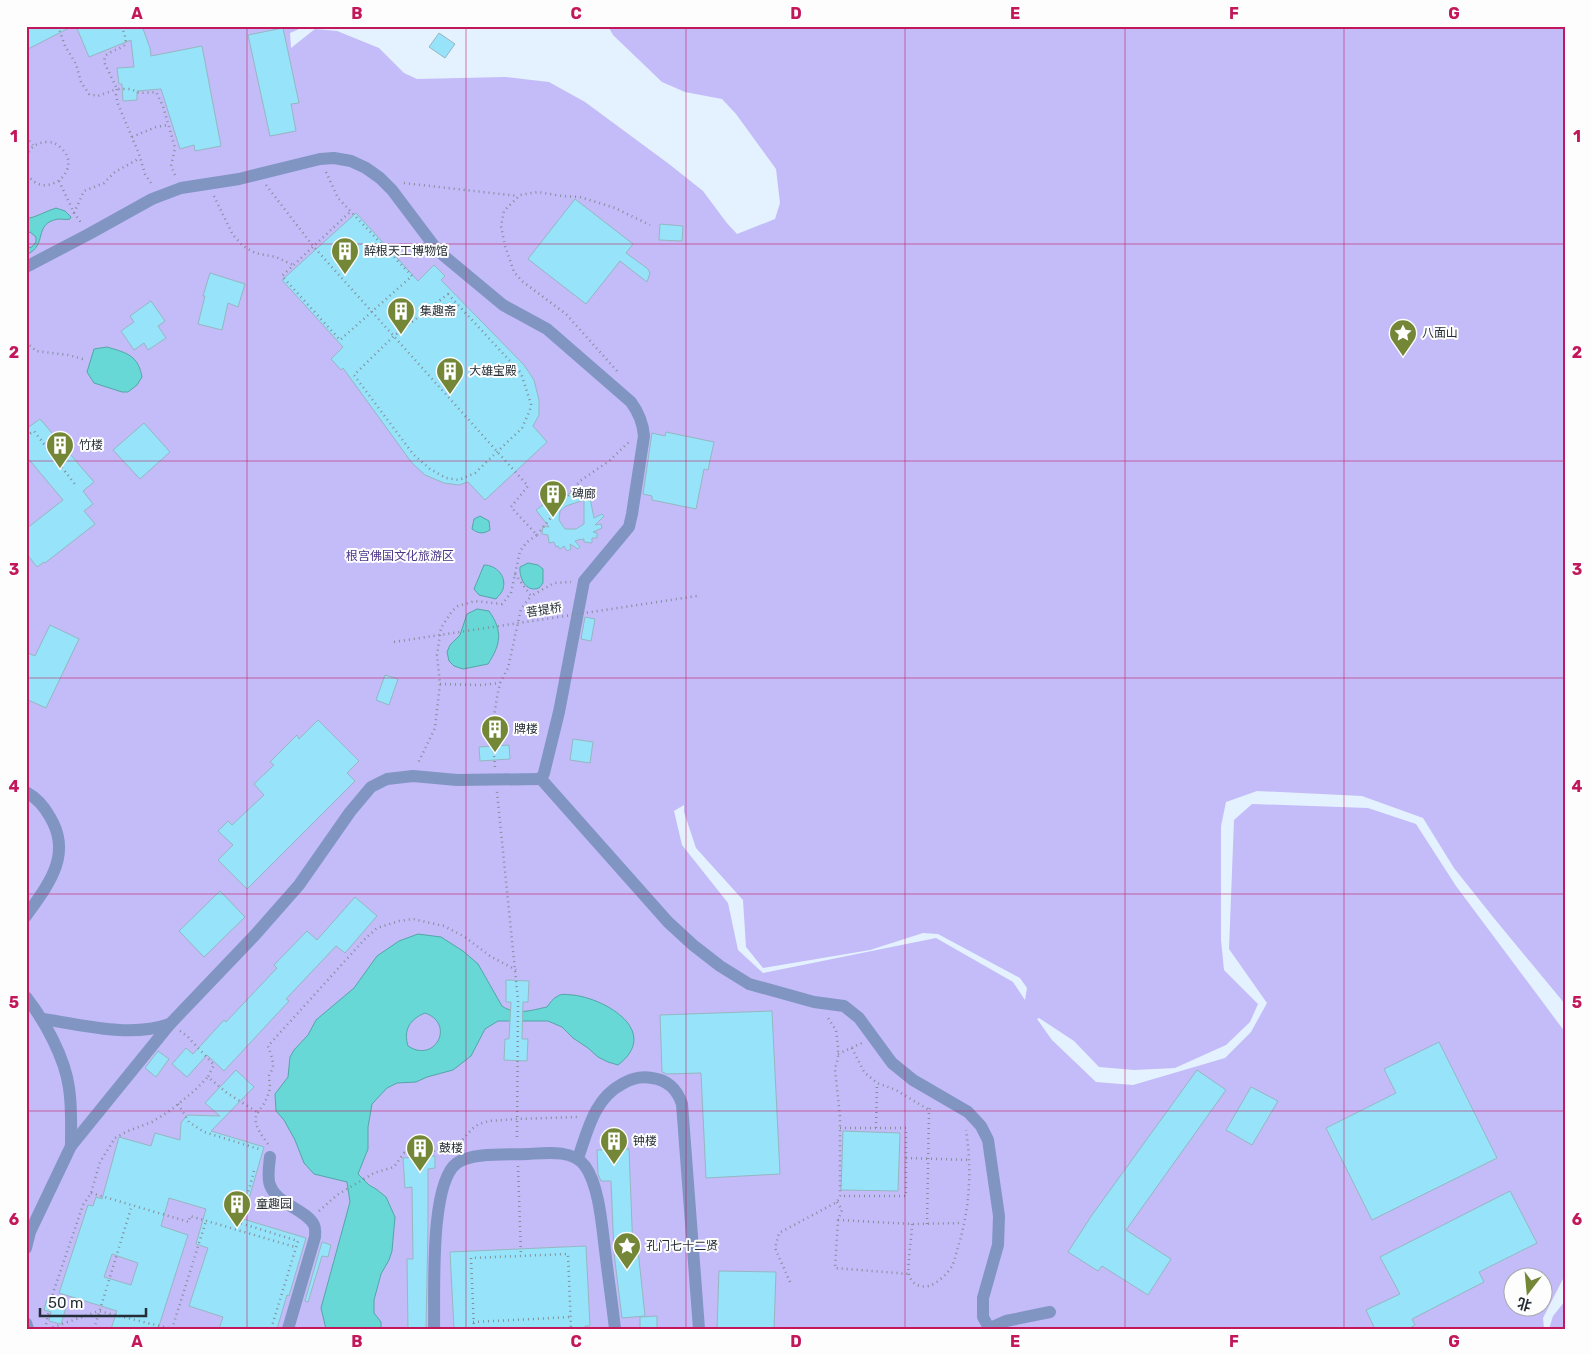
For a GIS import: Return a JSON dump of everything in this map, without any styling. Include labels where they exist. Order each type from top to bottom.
[{"type":"lane","points":[[26,267],[159,196],[181,188],[258,174],[320,159],[334,158],[351,161],[366,168],[392,190],[438,251],[503,305],[547,329],[631,402],[639,413],[644,436],[629,527],[584,581],[559,712],[544,773],[540,779]]},
{"type":"lane","points":[[26,1248],[30,1232],[71,1146],[170,1024],[255,935],[299,884],[350,812],[371,787],[387,779],[413,776],[457,780],[496,778],[540,779],[668,922],[693,946],[749,984],[814,1002],[844,1006],[859,1018],[892,1063],[913,1080],[962,1108],[981,1126],[988,1140],[999,1216],[998,1246],[983,1298],[982,1317],[988,1328],[1006,1321],[1050,1312]]},
{"type":"lane","points":[[26,792],[43,804],[60,839],[58,859],[54,872],[44,893],[26,916]]},
{"type":"lane","points":[[26,998],[42,1019],[60,1057],[69,1087],[71,1146]]},
{"type":"lane","points":[[42,1019],[130,1031],[155,1030],[170,1024]]},
{"type":"lane","points":[[578,1158],[594,1113],[602,1100],[617,1087],[639,1077],[664,1081],[671,1085],[679,1094],[682,1104],[699,1329]]},
{"type":"lane","points":[[265,1153],[269,1182],[272,1189],[281,1200],[315,1226],[315,1237],[288,1329]]},
{"type":"lane","points":[[434,1329],[436,1229],[442,1192],[454,1166],[462,1160],[475,1156],[551,1153],[578,1158],[589,1172],[600,1209],[615,1329]]},
{"type":"lane","points":[[26,1323],[28,1329]]},
{"type":"path","points":[[58,26],[76,64],[80,82],[89,94],[98,96],[117,89],[131,89],[139,93],[156,92],[163,106],[175,148],[171,166],[181,188]]},
{"type":"path","points":[[121,26],[126,38],[125,44],[123,48],[105,56],[104,62],[117,89],[118,104],[145,174],[159,196]]},
{"type":"path","points":[[132,137],[156,127],[168,125]]},
{"type":"path","points":[[26,137],[34,146]]},
{"type":"path","points":[[26,156],[34,146],[40,143],[53,143],[64,151],[68,164],[64,177],[52,184],[38,183],[31,179],[26,171]]},
{"type":"path","points":[[74,213],[84,191],[104,183],[115,172],[140,158]]},
{"type":"path","points":[[320,159],[338,198],[351,211],[412,276],[340,340],[282,276],[351,211]]},
{"type":"path","points":[[258,174],[313,246],[528,486],[511,507],[537,535]]},
{"type":"path","points":[[59,181],[74,213],[89,234]]},
{"type":"path","points":[[382,181],[518,196],[538,192],[580,197],[615,208],[650,225]]},
{"type":"path","points":[[209,183],[233,235],[243,246],[255,253],[294,265]]},
{"type":"path","points":[[518,196],[504,211],[501,226],[505,246],[514,272],[522,281],[566,314],[618,371]]},
{"type":"path","points":[[448,294],[521,374],[531,404],[522,428],[475,473],[458,480],[446,478],[430,469],[413,454],[354,375],[394,336],[448,294]]},
{"type":"path","points":[[26,342],[36,351],[68,355],[82,360]]},
{"type":"path","points":[[413,776],[420,756],[435,728],[440,684],[437,654],[441,628],[452,611],[458,606],[475,601],[502,604],[511,593],[520,551],[527,542],[537,535],[580,481],[609,461],[643,427]]},
{"type":"path","points":[[26,436],[34,430],[77,487]]},
{"type":"path","points":[[515,574],[531,596]]},
{"type":"path","points":[[517,1042],[518,1000],[516,970],[492,729],[500,682],[508,668],[521,609],[531,596],[554,583],[584,581]]},
{"type":"path","name":"菩提桥","points":[[394,642],[697,596]]},
{"type":"path","points":[[440,684],[481,685],[500,682]]},
{"type":"path","points":[[178,1104],[189,1122],[204,1132],[265,1153],[271,1147],[255,1123],[257,1112],[266,1100],[270,1087],[269,1075],[273,1066],[268,1046],[341,963],[377,928],[413,919],[444,926],[465,937],[490,956],[516,970]]},
{"type":"path","points":[[790,1282],[776,1248],[779,1233],[837,1202],[840,1196],[840,1128],[835,1069],[838,1054],[836,1030],[827,1016],[814,1002]]},
{"type":"path","points":[[170,1024],[188,1037],[214,1065],[208,1077],[178,1104],[152,1122],[115,1138],[100,1162],[91,1193],[83,1205],[53,1293],[46,1329],[100,1311],[172,1329],[206,1221]]},
{"type":"path","points":[[838,1054],[873,1038]]},
{"type":"path","points":[[852,1048],[864,1072],[877,1083],[896,1090],[929,1110]]},
{"type":"path","points":[[208,1077],[227,1093],[257,1112]]},
{"type":"path","points":[[876,1128],[877,1083]]},
{"type":"path","points":[[927,1224],[929,1110],[932,1104],[942,1095]]},
{"type":"path","points":[[912,1224],[909,1274],[913,1283],[921,1287],[931,1285],[943,1277],[952,1266],[961,1236],[970,1180],[970,1160],[962,1108]]},
{"type":"path","points":[[309,1220],[338,1195],[374,1173],[394,1167],[404,1153],[444,1150],[456,1145],[479,1124],[489,1121],[569,1117],[578,1117],[591,1122]]},
{"type":"path","points":[[840,1128],[906,1128],[906,1196],[840,1196]]},
{"type":"path","points":[[454,1166],[453,1155],[456,1145]]},
{"type":"path","points":[[906,1158],[970,1160]]},
{"type":"path","points":[[238,1230],[255,1168]]},
{"type":"path","points":[[91,1193],[189,1222],[190,1216],[296,1248]]},
{"type":"path","points":[[837,1202],[842,1210],[838,1220],[835,1268],[909,1274]]},
{"type":"path","points":[[94,1329],[132,1205]]},
{"type":"path","points":[[838,1220],[912,1224],[963,1223]]},
{"type":"path","points":[[240,1223],[298,1241],[271,1329]]},
{"type":"path","points":[[474,1329],[471,1258],[568,1254],[571,1329]]},
{"type":"path","points":[[473,1322],[571,1317]]},
{"type":"green space","name":"根宫佛国文化旅游区","points":[[26,26],[306,26],[290,33],[291,48],[315,29],[337,31],[379,48],[404,73],[417,79],[505,77],[549,82],[585,102],[703,191],[737,234],[775,219],[780,203],[776,169],[736,114],[722,99],[685,92],[662,82],[613,35],[608,26],[1565,26],[1565,1004],[1454,868],[1423,818],[1362,796],[1257,791],[1226,802],[1221,826],[1221,940],[1224,970],[1258,1004],[1250,1022],[1226,1045],[1175,1068],[1134,1070],[1099,1067],[1074,1041],[1039,1018],[1037,1019],[1052,1040],[1096,1082],[1133,1085],[1225,1058],[1251,1032],[1267,1003],[1229,949],[1234,820],[1252,804],[1368,808],[1416,824],[1456,886],[1565,1032],[1565,1275],[1554,1296],[1554,1268],[1504,1268],[1504,1318],[1543,1318],[1544,1329],[26,1329]],"holes":[[[684,805],[684,812],[696,848],[743,900],[746,947],[763,968],[870,950],[923,933],[938,934],[1020,978],[1027,988],[1025,1000],[1013,982],[936,938],[763,973],[738,950],[728,903],[682,845],[674,811]]]},
{"type":"green space","points":[[1565,1301],[1565,1329],[1549,1329],[1554,1315]]},
{"type":"shaded area","points":[[56,208],[65,211],[71,217],[70,219],[58,219],[45,225],[37,246],[26,255],[26,248],[32,247],[36,242],[36,237],[30,232],[26,234],[26,219]]},
{"type":"shaded area","points":[[107,347],[126,353],[138,364],[142,377],[137,385],[128,392],[122,392],[94,383],[87,372],[94,349]]},
{"type":"shaded area","points":[[480,516],[489,521],[490,530],[481,533],[472,529],[474,519]]},
{"type":"shaded area","points":[[528,563],[538,565],[543,569],[543,583],[539,588],[530,588],[522,580],[520,567]]},
{"type":"shaded area","points":[[484,565],[493,567],[502,576],[504,584],[496,599],[479,595],[474,589]]},
{"type":"shaded area","points":[[477,609],[489,611],[494,618],[498,631],[498,644],[488,664],[463,669],[454,666],[449,661],[447,652],[450,645],[460,635],[467,614]]},
{"type":"shaded area","points":[[418,934],[441,937],[463,951],[478,964],[502,1006],[513,1011],[518,1012],[547,1007],[555,998],[563,994],[586,998],[600,1003],[614,1010],[624,1019],[632,1029],[634,1041],[630,1053],[618,1065],[598,1057],[562,1027],[548,1021],[498,1021],[485,1029],[471,1056],[453,1070],[416,1082],[397,1083],[387,1088],[372,1104],[368,1127],[368,1149],[358,1174],[369,1185],[386,1197],[395,1217],[392,1251],[381,1274],[374,1300],[374,1313],[381,1322],[381,1329],[326,1329],[321,1308],[350,1202],[347,1182],[314,1174],[304,1163],[295,1140],[284,1120],[276,1111],[275,1094],[288,1077],[290,1057],[308,1035],[316,1020],[354,988],[377,956],[399,941]],"holes":[[[425,1013],[434,1018],[439,1025],[440,1033],[438,1040],[433,1046],[426,1050],[418,1050],[408,1046],[407,1030],[415,1018]]]},
{"type":"building","points":[[26,26],[73,26],[26,50]]},
{"type":"building","points":[[76,26],[142,26],[151,56],[202,46],[221,146],[195,151],[194,145],[180,149],[161,89],[137,91],[137,100],[123,101],[122,84],[119,84],[117,68],[134,67],[131,40],[89,57]]},
{"type":"building","points":[[283,28],[299,103],[291,104],[296,131],[270,136],[248,35]]},
{"type":"building","points":[[439,33],[455,44],[445,58],[429,47]]},
{"type":"building","points":[[575,199],[633,244],[626,253],[648,269],[650,273],[647,282],[620,261],[586,304],[528,259]]},
{"type":"building","points":[[356,213],[418,281],[434,265],[445,276],[441,280],[524,365],[534,380],[539,400],[539,415],[533,426],[547,442],[485,500],[468,482],[459,485],[444,483],[425,475],[412,463],[343,368],[341,370],[331,359],[343,347],[282,280]]},
{"type":"building","points":[[660,224],[683,226],[682,241],[659,240]]},
{"type":"building","points":[[210,273],[245,284],[238,307],[228,303],[222,330],[198,324],[205,296],[203,296]]},
{"type":"building","points":[[151,301],[165,321],[158,326],[166,338],[148,350],[144,343],[134,350],[121,331],[134,322],[130,316]]},
{"type":"building","points":[[40,419],[94,482],[83,491],[93,504],[84,511],[95,524],[45,563],[37,567],[26,553],[26,529],[63,500],[26,456],[26,429]]},
{"type":"building","points":[[144,423],[170,452],[140,479],[113,450]]},
{"type":"building","points":[[666,432],[714,442],[708,470],[704,469],[696,509],[652,500],[652,496],[643,494],[652,433],[665,436]]},
{"type":"building","points":[[588,488],[594,518],[602,514],[604,516],[595,525],[601,524],[602,528],[593,532],[597,533],[597,538],[592,538],[592,543],[584,542],[584,539],[578,540],[575,541],[580,547],[578,549],[570,544],[571,549],[567,551],[564,546],[560,549],[558,546],[556,547],[554,542],[549,543],[548,535],[542,534],[543,526],[549,527],[536,510],[543,505],[541,499],[548,496],[552,504],[561,496]],"holes":[[[584,500],[584,524],[576,529],[565,529],[559,520],[560,511],[566,506]]]},
{"type":"building","points":[[585,617],[595,619],[591,641],[581,639]]},
{"type":"building","points":[[50,625],[79,639],[46,708],[26,699],[26,652],[35,656]]},
{"type":"building","points":[[385,675],[398,679],[389,705],[376,700]]},
{"type":"building","points":[[318,720],[359,761],[347,773],[355,781],[247,889],[218,860],[233,845],[218,831],[228,821],[232,825],[264,795],[254,784],[274,765],[270,762],[297,735],[299,739]]},
{"type":"building","points":[[573,739],[593,742],[590,763],[570,760]]},
{"type":"building","name":"牌楼","points":[[509,745],[510,759],[480,761],[479,747]]},
{"type":"building","points":[[220,891],[245,917],[204,957],[179,931]]},
{"type":"building","points":[[355,897],[377,916],[345,953],[336,946],[286,999],[289,1001],[224,1071],[207,1055],[187,1077],[172,1064],[186,1048],[193,1054],[224,1020],[226,1022],[277,968],[274,965],[307,931],[317,940]]},
{"type":"building","points":[[506,980],[529,981],[528,1002],[523,1002],[522,1039],[528,1039],[527,1061],[504,1060],[505,1039],[509,1039],[511,1002],[506,1002]]},
{"type":"building","points":[[772,1011],[780,1174],[706,1178],[701,1073],[667,1074],[662,1072],[660,1015]]},
{"type":"building","points":[[1439,1042],[1497,1158],[1372,1220],[1326,1128],[1396,1093],[1384,1069]]},
{"type":"building","points":[[158,1051],[169,1059],[156,1077],[145,1068]]},
{"type":"building","points":[[236,1070],[254,1087],[211,1131],[264,1147],[243,1219],[306,1238],[277,1329],[219,1329],[223,1317],[189,1306],[208,1248],[196,1244],[206,1209],[169,1198],[161,1226],[188,1235],[158,1329],[111,1329],[117,1311],[59,1293],[88,1205],[93,1206],[96,1197],[102,1199],[119,1137],[151,1146],[155,1133],[180,1140],[181,1123],[187,1115],[220,1116],[205,1103]],"holes":[[[112,1254],[138,1263],[131,1285],[104,1277]]]},
{"type":"building","points":[[1197,1070],[1226,1090],[1126,1230],[1171,1259],[1148,1295],[1102,1266],[1098,1271],[1068,1252],[1092,1215]]},
{"type":"building","points":[[1251,1087],[1278,1101],[1252,1145],[1226,1130]]},
{"type":"building","points":[[843,1131],[900,1133],[898,1191],[841,1190]]},
{"type":"building","points":[[629,1149],[633,1251],[638,1250],[645,1316],[622,1318],[614,1253],[611,1181],[601,1181],[598,1174],[597,1150]]},
{"type":"building","points":[[435,1156],[435,1168],[428,1169],[426,1329],[408,1329],[407,1259],[413,1259],[412,1187],[405,1188],[403,1158]]},
{"type":"building","points":[[1510,1191],[1537,1243],[1479,1272],[1484,1282],[1412,1319],[1415,1325],[1408,1329],[1375,1329],[1366,1310],[1400,1294],[1380,1257]]},
{"type":"building","points":[[322,1242],[331,1245],[328,1257],[322,1256],[308,1302],[305,1301]]},
{"type":"building","points":[[586,1246],[590,1326],[585,1326],[585,1329],[454,1329],[450,1252]]},
{"type":"building","points":[[719,1271],[776,1272],[774,1329],[717,1329]]},
{"type":"building","points":[[47,1299],[67,1304],[61,1324],[49,1321],[51,1312],[44,1310]]},
{"type":"building","points":[[657,1316],[657,1329],[640,1329],[640,1317]]},
{"type":"place","name":"醉根天工博物馆","points":[[345,275]]},
{"type":"place","name":"集趣斋","points":[[401,335]]},
{"type":"place","name":"八面山","points":[[1403,357]]},
{"type":"place","name":"大雄宝殿","points":[[450,395]]},
{"type":"place","name":"竹楼","points":[[60,469]]},
{"type":"place","name":"碑廊","points":[[553,518]]},
{"type":"place","name":"牌楼","points":[[495,753]]},
{"type":"place","name":"钟楼","points":[[614,1165]]},
{"type":"place","name":"鼓楼","points":[[420,1172]]},
{"type":"place","name":"童趣园","points":[[237,1228]]},
{"type":"place","name":"孔门七十二贤","points":[[627,1270]]}]
